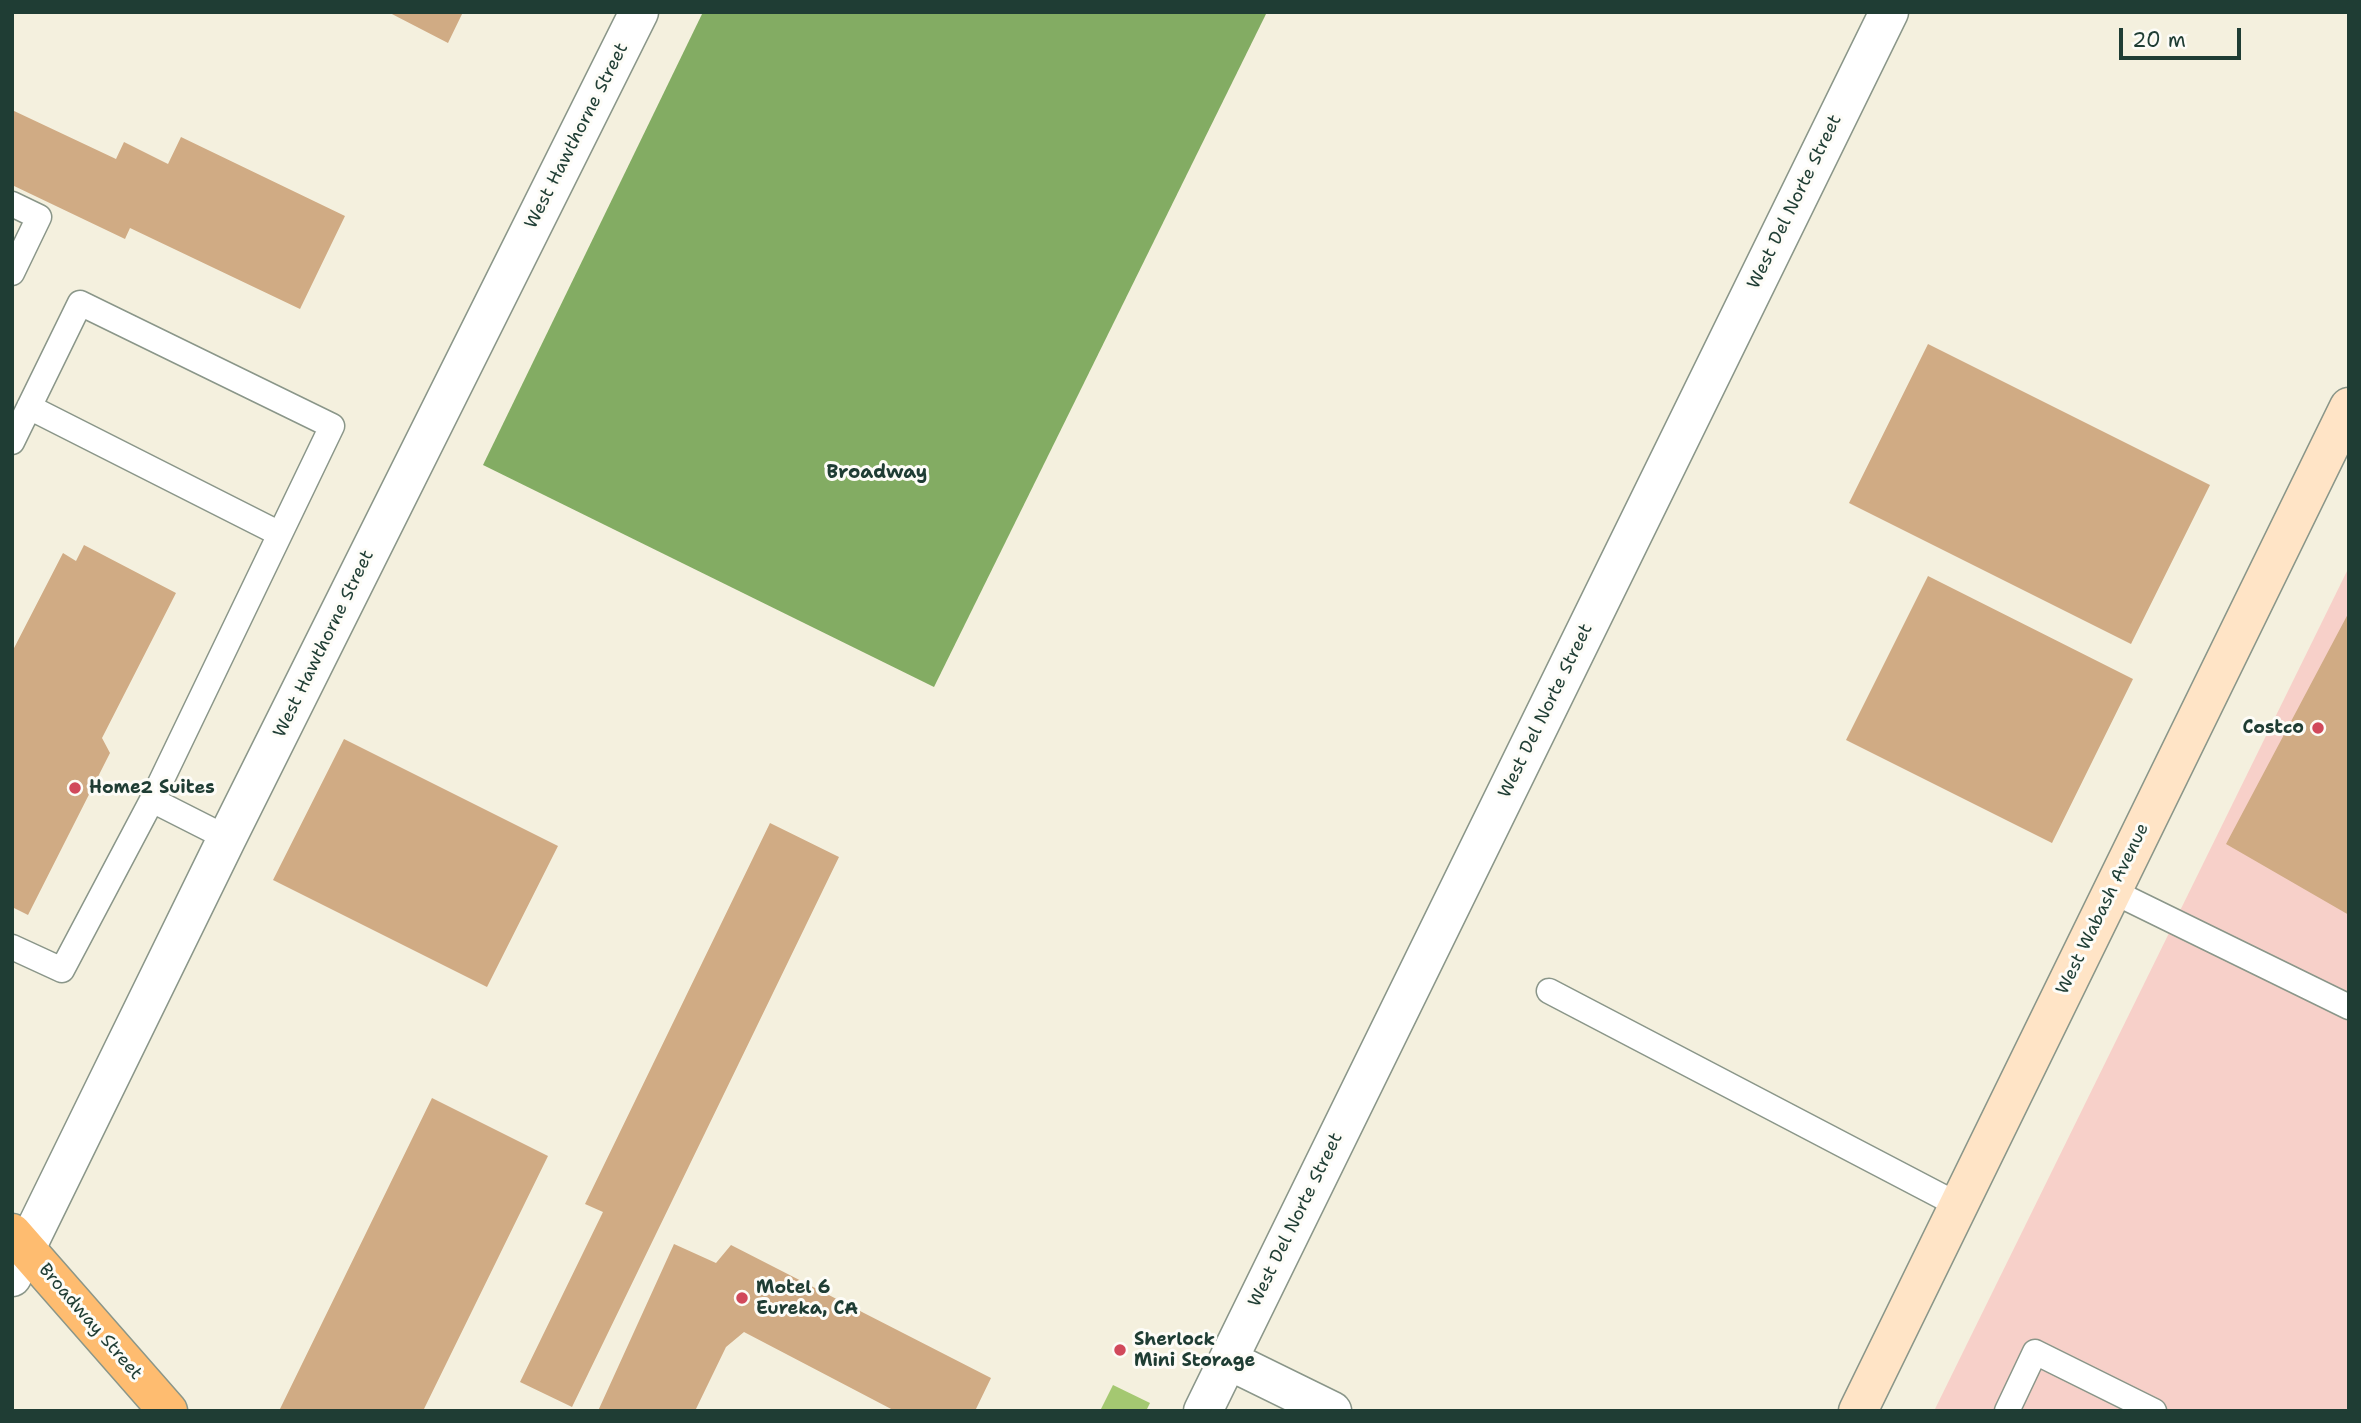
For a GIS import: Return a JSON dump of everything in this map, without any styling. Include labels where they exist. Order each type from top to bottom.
[{"type":"highway","name":"Broadway Street","points":[[17,1253],[168,1411]]},
{"type":"street","name":"West Hawthorne Street","points":[[17,1253],[639,12]]},
{"type":"street","name":"West Del Norte Street","points":[[1203,1411],[1889,12]]},
{"type":"street","name":"West Wabash Avenue","points":[[1868,1407],[1958,1205],[2349,407]]},
{"type":"street","points":[[1228,1360],[1332,1411]]},
{"type":"lane","points":[[12,204],[39,218],[12,273]]},
{"type":"lane","points":[[12,442],[80,303],[332,426],[152,800],[62,970],[12,947]]},
{"type":"lane","points":[[29,407],[280,534]]},
{"type":"lane","points":[[152,800],[227,838]]},
{"type":"lane","points":[[2112,891],[2349,1007]]},
{"type":"lane","points":[[1549,991],[1958,1205]]},
{"type":"lane","points":[[2007,1411],[2035,1352],[2154,1411]]},
{"type":"shaded area","points":[[2349,567],[2349,1411],[1934,1411]]},
{"type":"green space","points":[[703,12],[1267,12],[934,687],[483,465]]},
{"type":"green space","points":[[1113,1385],[1150,1403],[1146,1411],[1100,1411]]},
{"type":"building","points":[[388,12],[463,12],[448,43]]},
{"type":"building","points":[[12,110],[116,159],[124,142],[168,164],[181,137],[345,216],[300,309],[130,228],[125,239],[12,185]]},
{"type":"building","points":[[1928,344],[2210,485],[2131,644],[1849,503]]},
{"type":"building","points":[[84,545],[176,593],[102,738],[110,753],[28,915],[12,907],[12,652],[63,553],[76,561]]},
{"type":"building","points":[[1928,576],[2133,679],[2052,843],[1846,740]]},
{"type":"building","name":"Costco","points":[[2349,612],[2349,915],[2226,844]]},
{"type":"building","points":[[344,739],[558,846],[487,987],[273,880]]},
{"type":"building","points":[[770,823],[839,857],[572,1407],[520,1382],[603,1212],[585,1204]]},
{"type":"building","points":[[432,1098],[548,1156],[423,1411],[279,1411]]},
{"type":"building","name":"Motel 6 Eureka, CA","points":[[674,1244],[716,1263],[731,1245],[991,1378],[975,1411],[895,1411],[744,1332],[726,1347],[695,1411],[598,1411]]},
{"type":"place","name":"Costco","points":[[2318,728]]},
{"type":"place","name":"Home2 Suites","points":[[75,788]]},
{"type":"place","name":"Motel 6 Eureka, CA","points":[[742,1298]]},
{"type":"place","name":"Sherlock Mini Storage","points":[[1120,1350]]},
{"type":"district","name":"Broadway","points":[[877,473]]}]
